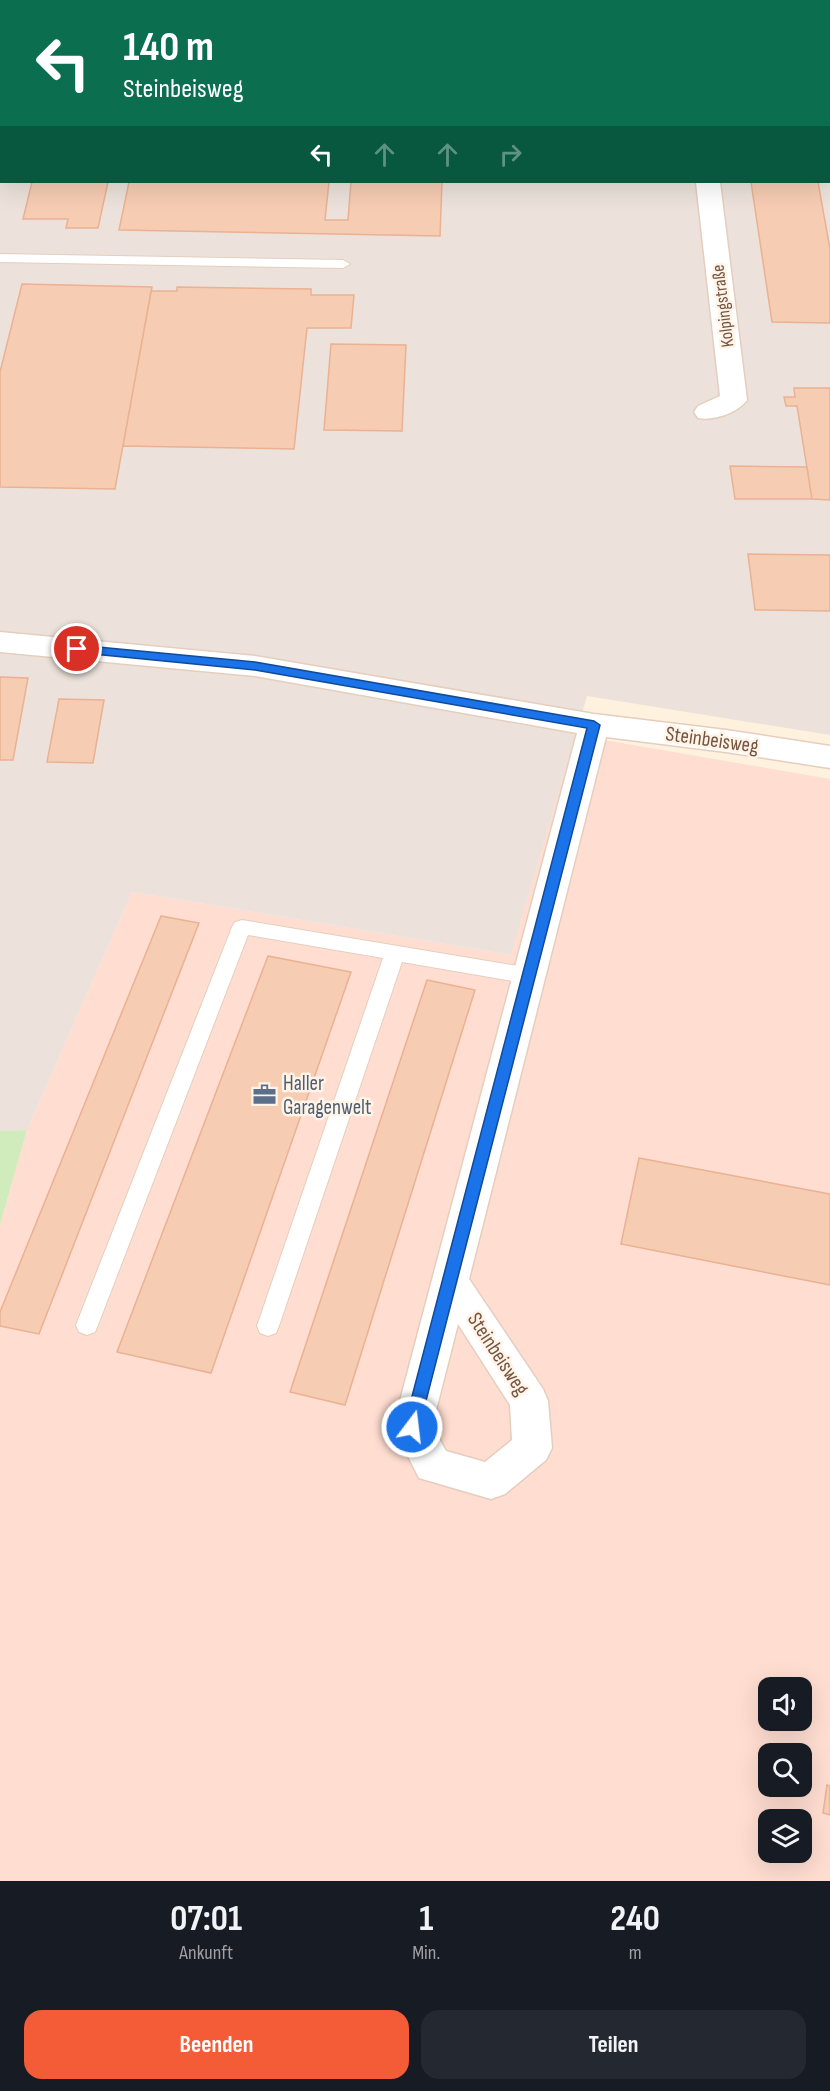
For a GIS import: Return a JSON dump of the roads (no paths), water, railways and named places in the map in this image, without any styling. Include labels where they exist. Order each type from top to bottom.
[{"type":"street","name":"Kolpingstraße","points":[[707,412],[734,400],[708,183]]},
{"type":"street","name":"Steinbeisweg","points":[[0,642],[255,666],[594,725],[726,741],[830,757]]},
{"type":"street","name":"Steinbeisweg","points":[[450,1281],[529,1401],[532,1448],[491,1480],[433,1465],[412,1427],[594,725]]},
{"type":"lane","points":[[0,258],[343,264]]},
{"type":"lane","points":[[87,1325],[242,927],[530,976]]},
{"type":"lane","points":[[268,1326],[395,953]]},
{"type":"place","name":"Haller Garagenwelt","points":[[265,1095]]}]
